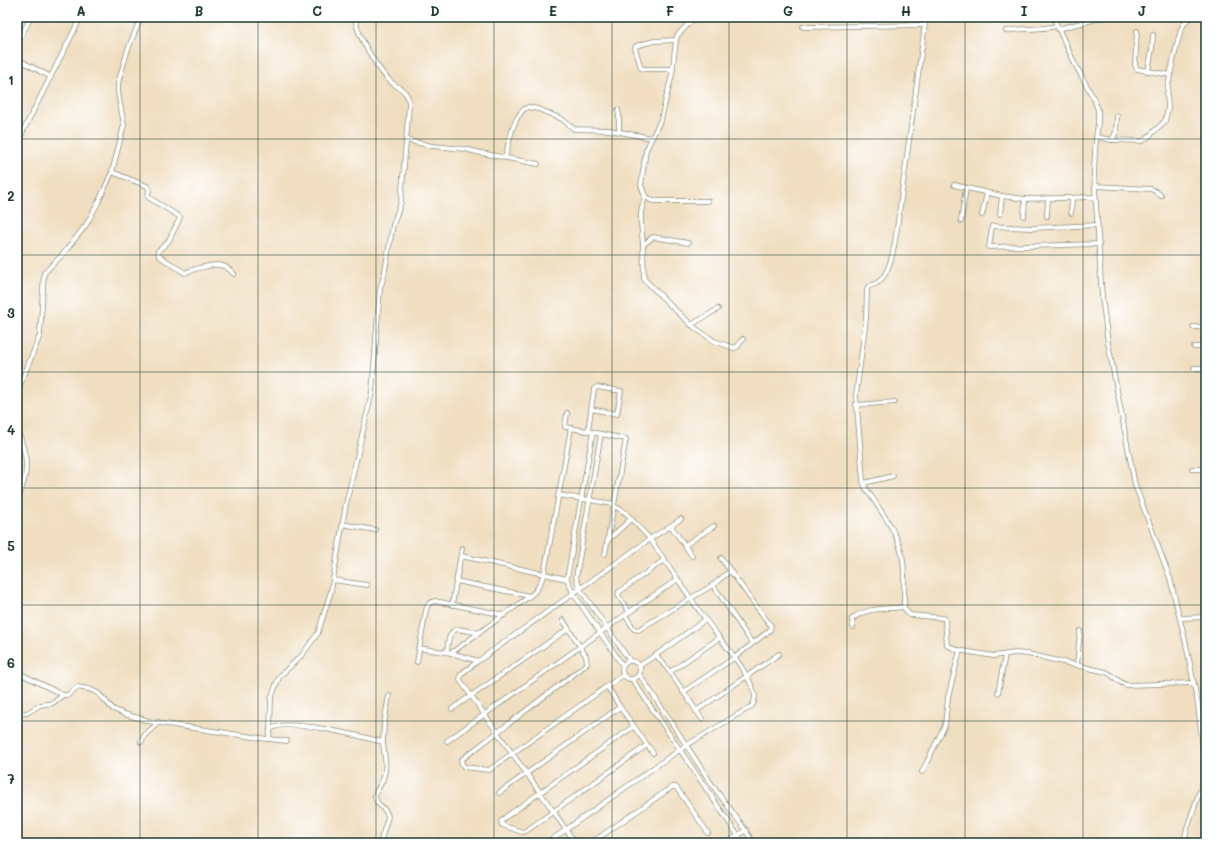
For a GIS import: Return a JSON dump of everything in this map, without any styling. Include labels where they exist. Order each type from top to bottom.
[{"type":"street","points":[[17,44],[31,17]]},
{"type":"street","points":[[17,143],[81,17]]},
{"type":"street","points":[[17,398],[19,388],[40,335],[44,273],[63,254],[86,225],[112,172],[124,125],[118,93],[118,83],[128,49],[141,17]]},
{"type":"street","points":[[269,739],[271,699],[274,689],[280,676],[302,655],[318,633],[331,591],[342,524],[372,392],[379,294],[384,276],[393,225],[401,202],[409,105],[408,97],[404,91],[389,80],[382,71],[357,28],[355,17]]},
{"type":"street","points":[[695,17],[677,36],[673,69],[663,112],[646,150],[642,185],[645,196],[641,223],[644,279],[691,325],[714,341],[732,348],[736,347],[743,339]]},
{"type":"street","points":[[926,17],[898,228],[888,267],[878,283],[868,287],[866,318],[856,390],[856,405],[864,483],[892,529],[900,549],[903,561],[904,606],[906,612],[910,615],[944,618],[947,645],[960,650],[994,656],[1015,653],[1028,654],[1106,672],[1119,682],[1126,685],[1194,683]]},
{"type":"street","points":[[1053,17],[1057,28],[1097,105],[1098,116],[1094,157],[1095,186],[1102,297],[1106,330],[1133,478],[1170,578],[1194,683],[1202,735],[1205,768],[1202,785],[1187,828],[1184,843]]},
{"type":"street","points":[[1006,31],[1018,29],[1057,28],[1104,17]]},
{"type":"street","points":[[1096,137],[1112,140],[1142,141],[1165,121],[1167,115],[1167,95],[1170,75],[1181,30],[1186,21],[1191,17]]},
{"type":"street","points":[[803,27],[924,25]]},
{"type":"street","points":[[1137,32],[1135,65],[1137,69],[1170,75]]},
{"type":"street","points":[[1148,71],[1153,35]]},
{"type":"street","points":[[673,69],[641,68],[635,48],[636,46],[654,41],[676,40]]},
{"type":"street","points":[[17,59],[51,77]]},
{"type":"street","points":[[505,158],[516,119],[521,111],[528,106],[562,119],[574,129],[619,131],[652,138]]},
{"type":"street","points":[[618,110],[619,131]]},
{"type":"street","points":[[1112,140],[1116,132],[1117,116]]},
{"type":"street","points":[[406,140],[432,146],[465,149],[481,154],[538,164]]},
{"type":"street","points":[[112,172],[147,186],[149,189],[148,197],[180,217],[168,242],[158,251],[159,256],[185,273],[191,269],[219,264],[234,274]]},
{"type":"street","points":[[954,185],[986,193],[1025,199],[1096,197]]},
{"type":"street","points":[[1095,186],[1151,189],[1161,196]]},
{"type":"street","points":[[961,222],[966,188]]},
{"type":"street","points":[[982,215],[986,193]]},
{"type":"street","points":[[645,196],[654,201],[708,201]]},
{"type":"street","points":[[1000,214],[1002,196]]},
{"type":"street","points":[[1047,216],[1048,198]]},
{"type":"street","points":[[1071,213],[1072,198]]},
{"type":"street","points":[[1024,216],[1025,199]]},
{"type":"street","points":[[1098,225],[1030,228],[992,226],[989,247],[1099,244]]},
{"type":"street","points":[[643,245],[653,237],[688,243]]},
{"type":"street","points":[[691,325],[718,309]]},
{"type":"street","points":[[1194,327],[1206,327]]},
{"type":"street","points":[[1194,348],[1206,348]]},
{"type":"street","points":[[1194,368],[1206,368]]},
{"type":"street","points":[[588,431],[591,409],[594,389],[596,387],[621,391],[617,414],[591,409]]},
{"type":"street","points":[[1206,388],[1206,408]]},
{"type":"street","points":[[856,405],[895,402]]},
{"type":"street","points":[[567,412],[565,427],[626,439],[605,554]]},
{"type":"street","points":[[17,428],[24,452],[26,467],[22,487],[17,501]]},
{"type":"street","points":[[449,653],[480,633],[536,591],[544,574],[571,428]]},
{"type":"street","points":[[593,432],[567,580],[573,594],[601,632],[623,666],[623,675]]},
{"type":"street","points":[[601,434],[576,577],[580,589],[608,627],[630,662]]},
{"type":"street","points":[[1192,469],[1206,469]]},
{"type":"street","points":[[864,483],[892,476]]},
{"type":"street","points":[[547,843],[687,745],[752,706],[755,694],[746,676],[734,658],[705,620],[650,539],[626,513],[614,506],[614,504],[558,494]]},
{"type":"street","points":[[608,540],[631,519]]},
{"type":"street","points":[[576,843],[460,680],[461,674],[478,660],[650,539],[682,519]]},
{"type":"street","points":[[342,524],[375,530]]},
{"type":"street","points":[[671,526],[692,556]]},
{"type":"street","points":[[684,545],[714,526]]},
{"type":"street","points":[[452,605],[462,548]]},
{"type":"street","points":[[461,556],[567,580]]},
{"type":"street","points":[[683,692],[734,658],[770,630],[771,626],[721,558]]},
{"type":"street","points":[[664,560],[619,592],[618,595],[634,629],[638,630],[712,585],[730,571]]},
{"type":"street","points":[[447,741],[484,713],[678,579]]},
{"type":"street","points":[[333,580],[367,585]]},
{"type":"street","points":[[456,581],[530,596]]},
{"type":"street","points":[[712,585],[752,643]]},
{"type":"street","points":[[417,662],[418,648],[428,604],[431,601],[435,600],[452,605],[504,615]]},
{"type":"street","points":[[853,626],[852,620],[856,616],[865,612],[874,609],[904,606]]},
{"type":"street","points":[[1180,618],[1206,617]]},
{"type":"street","points":[[563,620],[586,656],[587,664],[461,760],[464,767],[489,770],[623,675]]},
{"type":"street","points":[[639,666],[705,620]]},
{"type":"street","points":[[449,653],[450,634],[455,630],[458,629],[480,633]]},
{"type":"street","points":[[452,709],[568,629]]},
{"type":"street","points":[[1076,665],[1080,631]]},
{"type":"street","points":[[670,672],[719,638]]},
{"type":"street","points":[[418,648],[478,660]]},
{"type":"street","points":[[922,772],[945,725],[948,696],[960,650]]},
{"type":"street","points":[[696,711],[779,654]]},
{"type":"street","points":[[656,655],[670,672],[702,719]]},
{"type":"street","points":[[998,693],[1005,655]]},
{"type":"street","points":[[623,666],[627,662],[635,662],[639,666],[639,674],[710,781],[754,843]]},
{"type":"street","points":[[17,672],[63,695]]},
{"type":"street","points":[[632,679],[636,678],[639,674]]},
{"type":"street","points":[[623,675],[632,679],[743,843]]},
{"type":"street","points":[[607,686],[653,753]]},
{"type":"street","points":[[17,714],[27,713],[38,706],[53,703],[63,695],[68,695],[77,687],[89,689],[98,693],[113,709],[124,714],[159,722],[287,741]]},
{"type":"street","points":[[380,843],[388,813],[376,802],[375,795],[383,779],[387,763],[383,750],[383,742],[384,724],[389,696]]},
{"type":"street","points":[[499,793],[620,707]]},
{"type":"street","points":[[141,742],[144,736],[159,722]]},
{"type":"street","points":[[270,730],[274,726],[302,725],[383,742]]},
{"type":"street","points":[[634,726],[501,821],[502,825],[516,830],[526,831],[647,745]]},
{"type":"street","points":[[591,843],[672,787],[676,787],[708,832]]},
{"type":"street","points":[[727,843],[746,830]]}]
